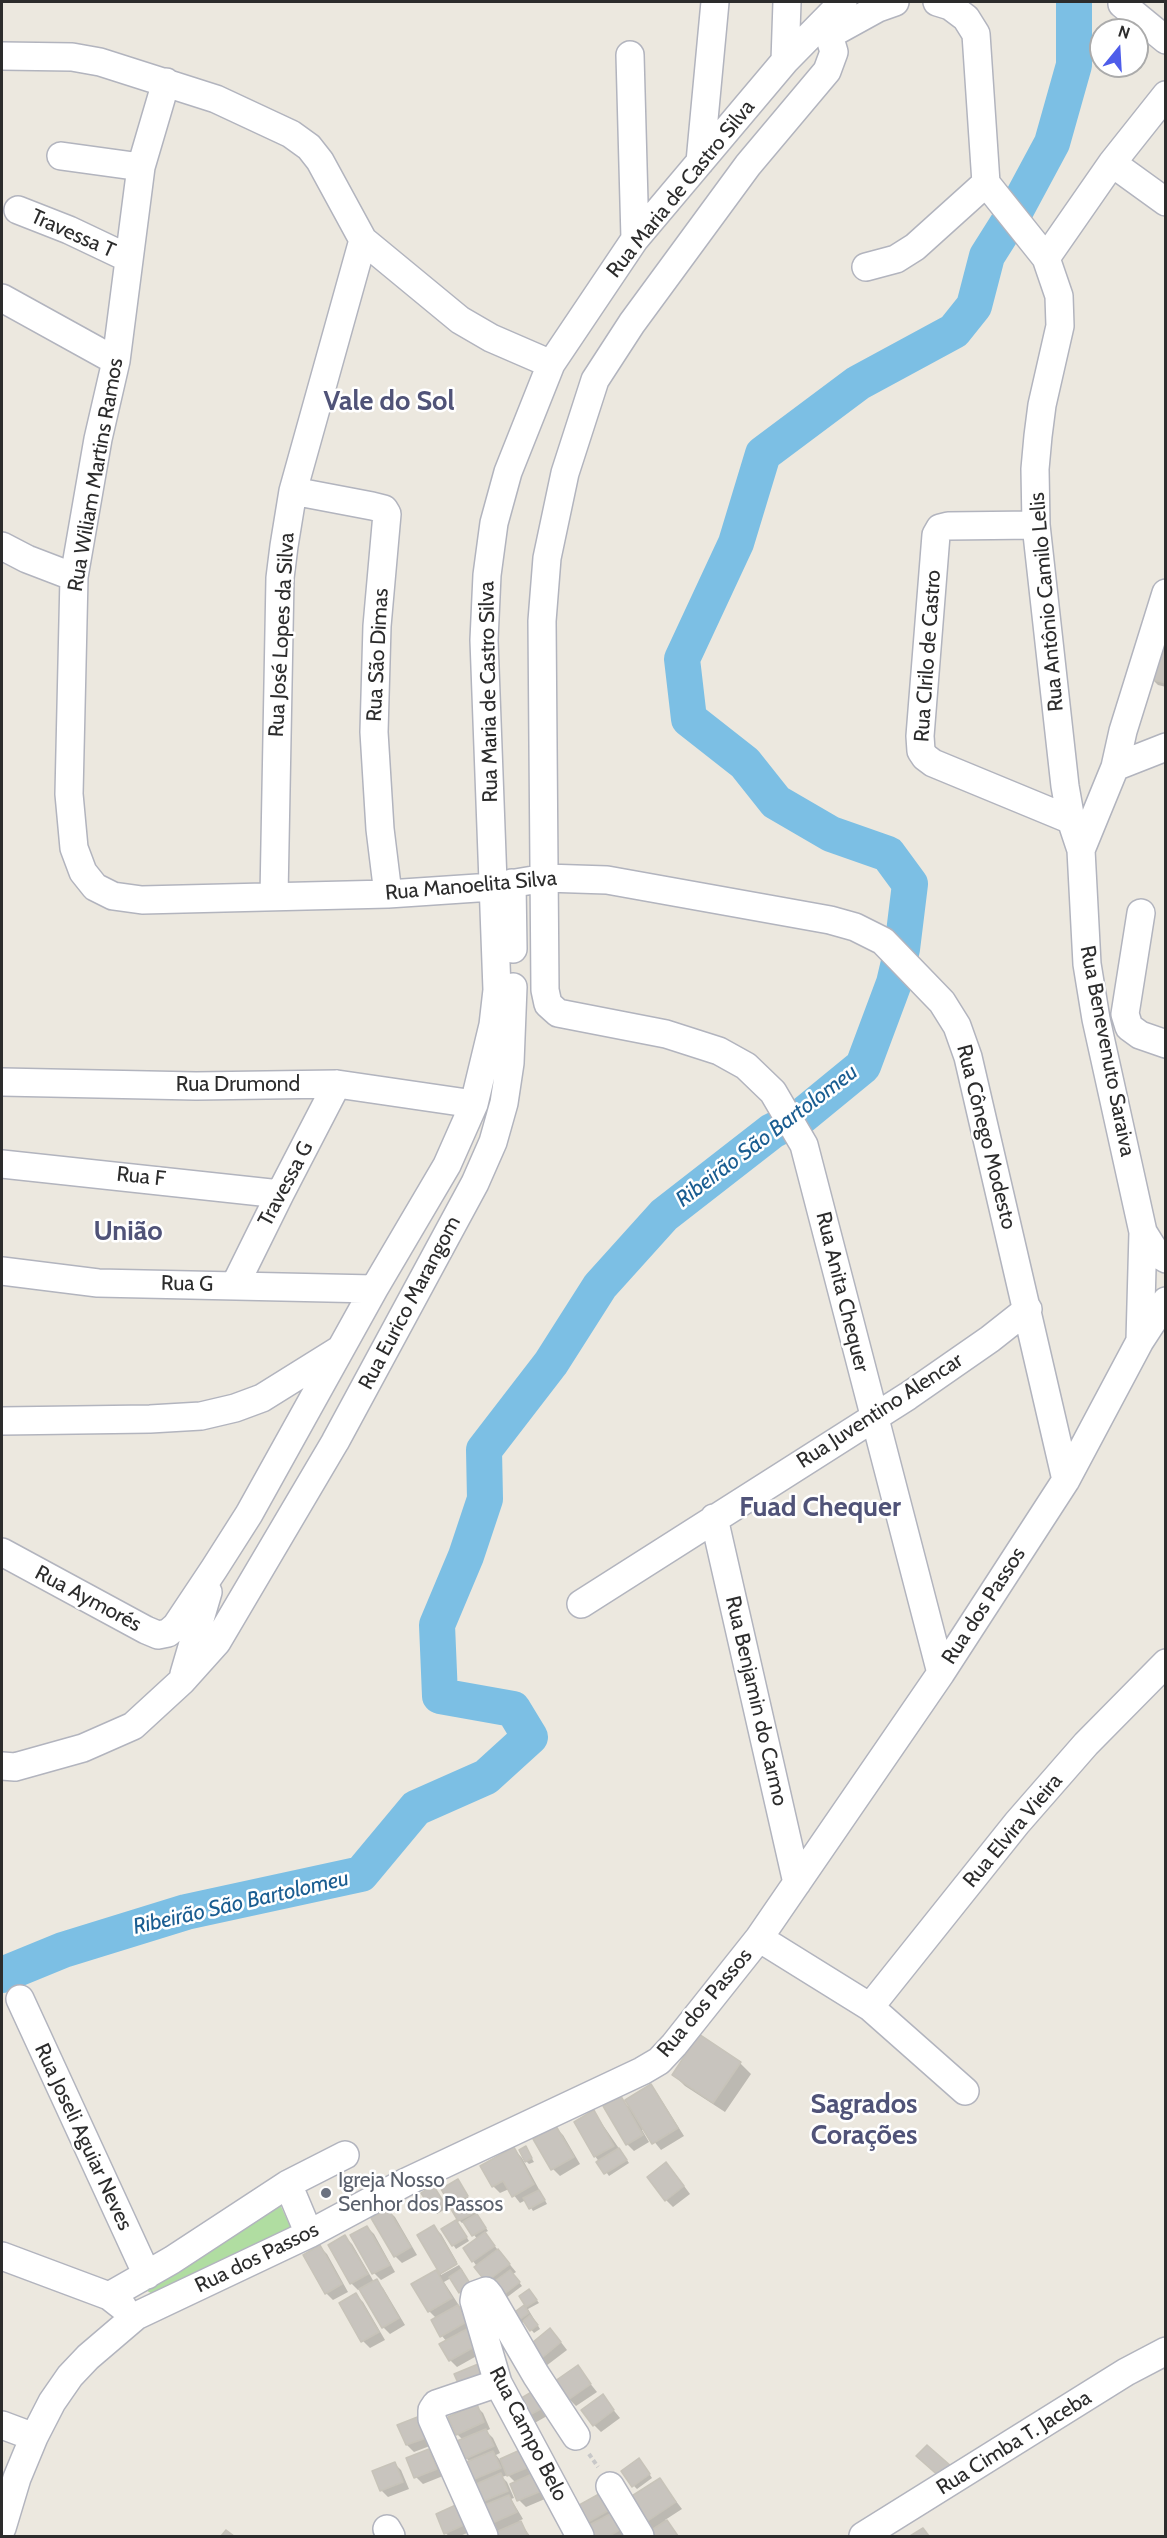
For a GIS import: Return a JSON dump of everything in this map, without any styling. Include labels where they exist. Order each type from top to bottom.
[{"type":"street","points":[[700,162],[715,2]]},
{"type":"street","points":[[785,61],[787,2]]},
{"type":"street","name":"Rua Maria de Castro Silva","points":[[502,885],[484,640],[487,575],[494,523],[508,472],[551,364],[635,239],[785,61],[843,2]]},
{"type":"street","points":[[820,25],[896,2]]},
{"type":"street","points":[[866,267],[896,259],[992,192],[976,34],[966,18],[950,6],[937,2]]},
{"type":"street","points":[[1122,4],[1166,40]]},
{"type":"street","name":"Rua Maria de Castro Silva","points":[[545,878],[542,621],[547,558],[565,473],[595,380],[662,280],[748,165],[827,71],[834,52],[820,25]]},
{"type":"street","points":[[630,54],[635,239]]},
{"type":"street","points":[[2,56],[72,57],[100,62],[166,82],[261,119],[291,134],[309,147],[320,161],[363,240],[460,320],[491,338],[551,364]]},
{"type":"street","name":"Rua Wiliam Martins Ramos","points":[[83,872],[74,848],[69,794],[74,577],[98,439],[116,361],[141,167],[166,82]]},
{"type":"street","points":[[1038,249],[1112,163],[1166,95]]},
{"type":"street","points":[[61,156],[141,167]]},
{"type":"street","points":[[1112,163],[1166,202]]},
{"type":"street","name":"Rua Antônio Camilo Lelis","points":[[992,192],[1038,249],[1059,296],[1060,326],[1042,405],[1038,436],[1035,469],[1036,525],[1071,820],[1081,850]]},
{"type":"street","name":"Travessa T","points":[[18,210],[69,230],[128,258]]},
{"type":"street","name":"Rua José Lopes da Silva","points":[[274,896],[280,578],[293,491],[363,240]]},
{"type":"street","points":[[2,298],[116,361]]},
{"type":"street","name":"Rua São Dimas","points":[[293,491],[372,506],[384,509],[387,514],[377,626],[374,732],[380,829],[388,894]]},
{"type":"street","name":"Rua CIrilo de Castro","points":[[1036,525],[948,526],[940,528],[936,535],[920,736],[921,751],[933,763],[1071,820]]},
{"type":"street","points":[[2,546],[27,559],[74,577]]},
{"type":"street","name":"Rua Benevenuto Saraiva","points":[[1143,1232],[1096,1019],[1087,964],[1081,850],[1115,767],[1123,731],[1166,593]]},
{"type":"street","points":[[1115,767],[1166,747]]},
{"type":"street","name":"Rua Manoelita Silva","points":[[83,872],[95,887],[113,896],[142,900],[388,894],[502,885],[545,878],[607,880],[830,920]]},
{"type":"street","name":"Rua Anita Chequer","points":[[545,878],[545,990],[548,1004],[558,1013],[570,1017],[666,1034],[719,1051],[746,1066],[772,1092],[804,1145],[941,1673]]},
{"type":"street","name":"Rua Eurico Marangom","points":[[176,1626],[214,1569],[296,1433],[340,1349],[447,1165],[474,1104],[493,1025],[502,885]]},
{"type":"street","name":"Rua Eurico Marangom","points":[[2,1766],[15,1767],[83,1748],[133,1726],[182,1681],[216,1642],[335,1442],[475,1183],[493,1142],[504,1103],[510,1063],[513,1011],[502,885]]},
{"type":"street","points":[[1141,913],[1125,1014],[1129,1027],[1140,1035],[1166,1044]]},
{"type":"street","name":"Rua Cônego Modesto","points":[[830,920],[855,927],[883,941],[942,1002],[957,1026],[968,1057],[1028,1309]]},
{"type":"street","name":"Rua Drumond","points":[[2,1082],[196,1086],[338,1084],[474,1104]]},
{"type":"street","name":"Travessa G","points":[[235,1285],[338,1084]]},
{"type":"street","name":"Rua F","points":[[2,1164],[280,1194]]},
{"type":"street","points":[[1143,1232],[1156,1253],[1166,1259]]},
{"type":"street","points":[[1140,1341],[1143,1232]]},
{"type":"street","points":[[1166,1259],[1151,1261],[1143,1274],[1148,1289],[1158,1294],[1166,1293]]},
{"type":"street","name":"Rua G","points":[[2,1271],[98,1283],[374,1289]]},
{"type":"street","name":"Rua dos Passos","points":[[2,2528],[17,2478],[52,2402],[70,2376],[88,2357],[136,2316],[309,2234],[406,2182],[613,2085],[659,2061],[759,1938],[941,1673],[1066,1480],[1140,1341],[1166,1301]]},
{"type":"street","points":[[1028,1309],[1066,1480]]},
{"type":"street","name":"Rua Juventino Alencar","points":[[580,1604],[908,1396],[990,1339],[1028,1309]]},
{"type":"street","points":[[2,1421],[201,1416],[235,1408],[261,1398],[340,1349]]},
{"type":"street","name":"Rua Benjamin do Carmo","points":[[714,1518],[797,1883]]},
{"type":"street","name":"Rua Aymorés","points":[[2,1552],[146,1630],[158,1635],[168,1633],[176,1626]]},
{"type":"street","points":[[182,1681],[214,1569]]},
{"type":"street","name":"Rua Elvira Vieira","points":[[870,2007],[1017,1822],[1086,1744],[1166,1663]]},
{"type":"street","points":[[759,1938],[870,2007],[965,2091]]},
{"type":"street","name":"Rua Joseli Aguiar Neves","points":[[20,1999],[147,2275]]},
{"type":"street","points":[[109,2296],[147,2275],[288,2184],[345,2155]]},
{"type":"street","points":[[288,2184],[309,2234]]},
{"type":"street","points":[[2,2256],[109,2296],[136,2316]]},
{"type":"street","name":"Rua Campo Belo","points":[[576,2436],[536,2375],[490,2296],[486,2291],[475,2295],[474,2301],[498,2383],[580,2536]]},
{"type":"street","name":"Rua Cimba T. Jaceba","points":[[863,2536],[1126,2372],[1166,2351]]},
{"type":"street","points":[[484,2536],[432,2419],[432,2410],[436,2404],[498,2383]]},
{"type":"street","points":[[2,2425],[34,2437]]},
{"type":"street","points":[[610,2486],[640,2536]]},
{"type":"path","points":[[576,2436],[610,2486]]},
{"type":"green space","points":[[277,2198],[292,2230],[159,2298],[139,2286]]},
{"type":"building","points":[[1159,645],[1166,646],[1166,683],[1150,679]]},
{"type":"building","points":[[699,2034],[741,2062],[713,2103],[672,2075]]},
{"type":"building","points":[[651,2084],[678,2128],[652,2144],[625,2100]]},
{"type":"building","points":[[621,2096],[643,2135],[626,2145],[603,2106]]},
{"type":"building","points":[[594,2110],[614,2146],[594,2157],[574,2122]]},
{"type":"building","points":[[556,2126],[574,2157],[551,2170],[533,2139]]},
{"type":"building","points":[[526,2146],[532,2158],[525,2162],[519,2150]]},
{"type":"building","points":[[514,2147],[534,2184],[512,2197],[503,2181],[492,2187],[480,2166]]},
{"type":"building","points":[[619,2148],[627,2160],[604,2174],[596,2162]]},
{"type":"building","points":[[666,2162],[684,2186],[665,2201],[647,2177]]},
{"type":"building","points":[[458,2179],[468,2196],[451,2206],[441,2189]]},
{"type":"building","points":[[433,2185],[445,2204],[433,2212],[421,2193]]},
{"type":"building","points":[[539,2190],[545,2200],[529,2209],[523,2198]]},
{"type":"building","points":[[468,2200],[475,2212],[458,2221],[451,2209]]},
{"type":"building","points":[[388,2209],[411,2247],[394,2257],[371,2218]]},
{"type":"building","points":[[477,2214],[486,2228],[472,2236],[463,2222]]},
{"type":"building","points":[[456,2220],[467,2237],[452,2246],[441,2229]]},
{"type":"building","points":[[434,2225],[457,2264],[440,2274],[417,2235]]},
{"type":"building","points":[[367,2226],[390,2265],[372,2274],[350,2235]]},
{"type":"building","points":[[485,2232],[495,2246],[472,2262],[463,2248]]},
{"type":"building","points":[[345,2235],[368,2274],[350,2284],[328,2245]]},
{"type":"building","points":[[320,2245],[342,2284],[325,2294],[303,2255]]},
{"type":"building","points":[[498,2249],[510,2264],[486,2282],[474,2267]]},
{"type":"building","points":[[461,2269],[471,2285],[459,2293],[449,2277]]},
{"type":"building","points":[[436,2270],[452,2298],[428,2312],[411,2284]]},
{"type":"building","points":[[510,2270],[520,2282],[498,2299],[488,2286]]},
{"type":"building","points":[[377,2279],[399,2318],[382,2328],[359,2289]]},
{"type":"building","points":[[529,2289],[537,2300],[526,2307],[519,2296]]},
{"type":"building","points":[[356,2293],[379,2332],[361,2342],[339,2303]]},
{"type":"building","points":[[458,2305],[468,2321],[440,2337],[431,2320]]},
{"type":"building","points":[[524,2305],[529,2313],[513,2324],[508,2317]]},
{"type":"building","points":[[530,2315],[538,2325],[530,2331],[523,2321]]},
{"type":"building","points":[[550,2328],[561,2342],[538,2361],[527,2347]]},
{"type":"building","points":[[467,2329],[476,2346],[449,2361],[439,2344]]},
{"type":"building","points":[[483,2362],[491,2379],[462,2392],[454,2374]]},
{"type":"building","points":[[578,2365],[591,2384],[568,2400],[555,2381]]},
{"type":"building","points":[[540,2387],[550,2404],[522,2419],[513,2403]]},
{"type":"building","points":[[603,2394],[614,2410],[593,2426],[581,2410]]},
{"type":"building","points":[[477,2404],[484,2422],[456,2435],[448,2417]]},
{"type":"building","points":[[420,2416],[429,2437],[406,2445],[397,2425]]},
{"type":"building","points":[[486,2429],[494,2446],[465,2459],[457,2441]]},
{"type":"building","points":[[927,2445],[951,2466],[941,2478],[916,2456]]},
{"type":"building","points":[[529,2446],[536,2464],[507,2476],[500,2459]]},
{"type":"building","points":[[429,2449],[437,2469],[414,2478],[406,2458]]},
{"type":"building","points":[[493,2451],[501,2468],[472,2480],[464,2463]]},
{"type":"building","points":[[639,2458],[650,2474],[632,2487],[621,2471]]},
{"type":"building","points":[[395,2462],[403,2482],[380,2491],[372,2471]]},
{"type":"building","points":[[539,2471],[546,2489],[517,2501],[510,2484]]},
{"type":"building","points":[[501,2473],[508,2491],[479,2503],[472,2486]]},
{"type":"building","points":[[660,2478],[676,2502],[643,2524],[627,2499]]},
{"type":"building","points":[[599,2494],[609,2510],[581,2526],[572,2509]]},
{"type":"building","points":[[509,2495],[517,2512],[488,2525],[480,2507]]},
{"type":"building","points":[[458,2504],[466,2524],[444,2534],[436,2514]]},
{"type":"building","points":[[612,2513],[621,2529],[609,2536],[589,2536],[584,2528]]},
{"type":"building","points":[[667,2520],[678,2536],[649,2536],[647,2533]]},
{"type":"building","points":[[521,2521],[528,2536],[493,2536],[492,2534]]},
{"type":"building","points":[[923,2528],[929,2536],[910,2536]]},
{"type":"building","points":[[226,2530],[234,2536],[221,2536]]},
{"type":"waterway","name":"Ribeirão São Bartolomeu","points":[[2,1975],[63,1950],[186,1912],[361,1874],[416,1808],[486,1777],[530,1737],[513,1709],[440,1696],[437,1625],[466,1556],[485,1499],[484,1450],[551,1363],[600,1286],[664,1215],[772,1131],[802,1116],[863,1066],[894,983],[902,949],[910,884],[888,854],[831,834],[776,802],[745,763],[689,719],[682,659],[736,543],[763,454],[858,383],[954,331],[974,306],[987,256],[1016,210],[1052,143],[1074,65],[1074,2]]},
{"type":"place","name":"Igreja Nosso Senhor dos Passos","points":[[326,2193]]},
{"type":"district","name":"Vale do Sol","points":[[389,402]]},
{"type":"district","name":"União","points":[[128,1232]]},
{"type":"district","name":"Fuad Chequer","points":[[820,1508]]},
{"type":"district","name":"Sagrados Corações","points":[[864,2120]]}]
